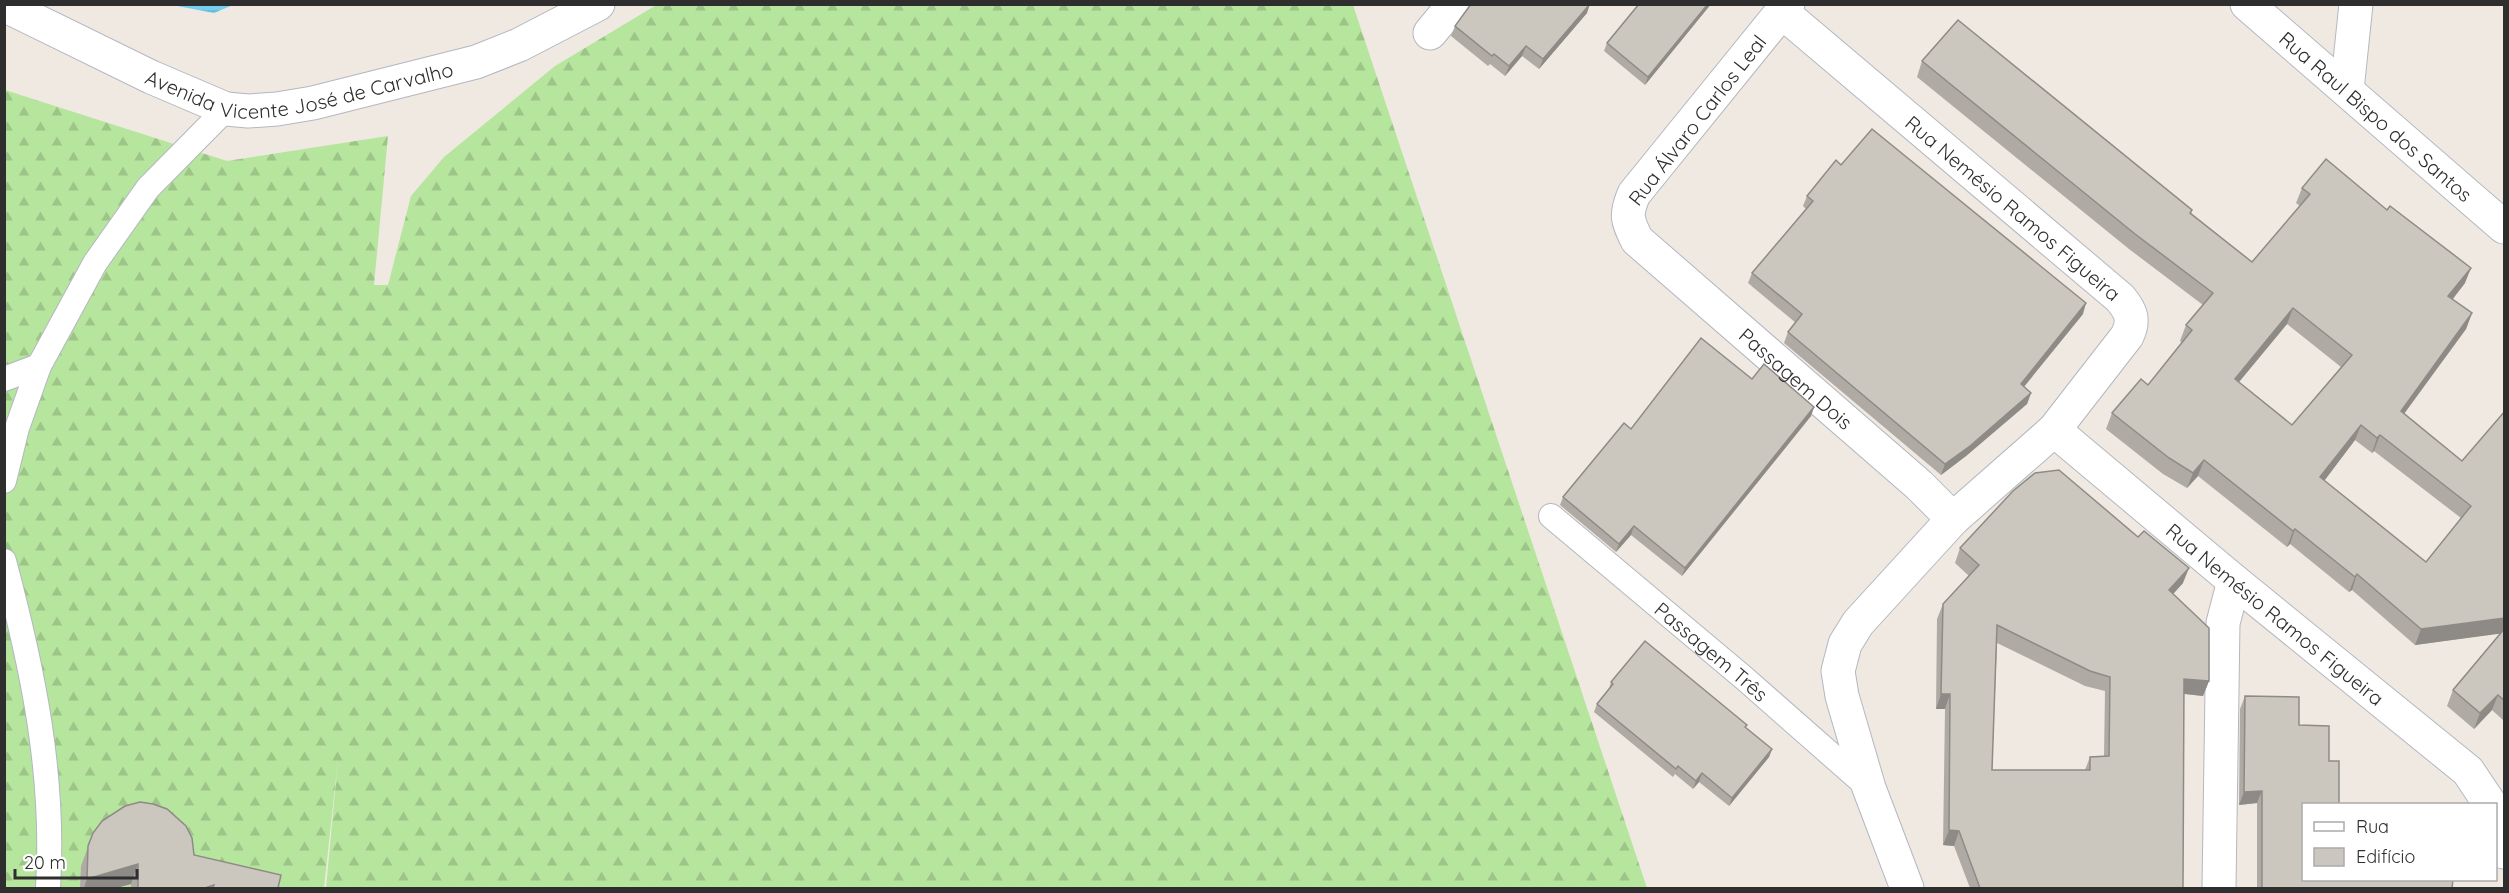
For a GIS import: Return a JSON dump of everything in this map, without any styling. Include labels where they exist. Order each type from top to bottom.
[{"type":"street","name":"Avenida Vicente José de Carvalho","points":[[4,5],[151,77],[226,109],[248,111],[313,103],[476,62],[519,45],[598,4]]},
{"type":"street","points":[[1431,33],[1454,4]]},
{"type":"street","name":"Rua Raul Bispo dos Santos","points":[[2247,4],[2505,227]]},
{"type":"street","points":[[2347,90],[2356,4]]},
{"type":"street","name":"Rua Álvaro Carlos Leal","points":[[1637,240],[1629,225],[1627,210],[1634,194],[1785,8]]},
{"type":"street","name":"Rua Nemésio Ramos Figueira","points":[[1785,8],[2120,298],[2128,308],[2132,326],[2127,336],[2054,430],[1953,519],[1858,622],[1845,644],[1838,671],[1842,696],[1869,788],[1907,888]]},
{"type":"street","name":"Passagem Dois","points":[[1637,240],[1919,485],[1953,519]]},
{"type":"street","name":"Rua Nemésio Ramos Figueira","points":[[2054,430],[2234,581],[2468,771],[2489,803]]},
{"type":"street","points":[[2219,888],[2223,623],[2234,581]]},
{"type":"street","points":[[2497,824],[2505,852]]},
{"type":"lane","points":[[4,481],[17,428],[39,366],[95,263],[148,188],[226,109]]},
{"type":"lane","points":[[4,379],[39,366]]},
{"type":"lane","name":"Passagem Três","points":[[1551,516],[1744,678],[1869,788]]},
{"type":"lane","points":[[4,561],[31,669],[45,752],[51,842],[48,888]]},
{"type":"green space","points":[[658,4],[1353,5],[1647,888],[326,888],[338,759],[324,888],[5,888],[5,90],[227,161],[388,136],[374,285],[388,285],[411,196],[444,157],[555,66]]},
{"type":"water","points":[[172,5],[233,5],[214,13]]},
{"type":"building","points":[[1471,4],[1590,4],[1543,59],[1526,46],[1509,66],[1494,54],[1492,56],[1455,26]]},
{"type":"building","points":[[1639,4],[1708,4],[1648,77],[1607,43]]},
{"type":"building","points":[[1958,20],[2192,210],[2190,213],[2252,262],[2310,194],[2302,188],[2326,159],[2387,210],[2390,206],[2471,268],[2448,296],[2472,313],[2401,411],[2462,461],[2505,411],[2505,618],[2421,629],[2357,574],[2355,577],[2295,529],[2293,531],[2204,460],[2193,473],[2169,458],[2112,413],[2141,379],[2148,385],[2192,330],[2186,325],[2213,293],[2135,234],[1922,61]],"holes":[[[2293,308],[2352,355],[2292,425],[2235,379]],[[2361,425],[2377,438],[2380,435],[2471,506],[2426,562],[2320,477]]]},
{"type":"building","points":[[1872,129],[2086,303],[2021,384],[2031,393],[1970,446],[1945,464],[1788,332],[1802,314],[1752,273],[1813,201],[1807,196],[1836,160],[1841,165]]},
{"type":"building","points":[[1701,338],[1752,379],[1764,364],[1814,407],[1685,568],[1634,526],[1619,544],[1563,497],[1624,423],[1631,429]]},
{"type":"building","points":[[2059,470],[2138,537],[2144,531],[2189,568],[2169,590],[2209,628],[2209,681],[2184,679],[2183,888],[1980,888],[1959,831],[1949,830],[1950,694],[1941,694],[1943,604],[1979,565],[1960,548],[2013,491],[2035,473]],"holes":[[[1997,625],[2090,671],[2110,677],[2109,756],[2090,757],[2090,770],[1992,770]]]},
{"type":"building","points":[[2505,628],[2505,701],[2498,695],[2480,713],[2453,690]]},
{"type":"building","points":[[1645,641],[1747,725],[1745,727],[1772,749],[1732,798],[1702,773],[1696,781],[1678,766],[1676,769],[1597,704],[1613,684],[1611,682]]},
{"type":"building","points":[[2245,696],[2299,697],[2299,725],[2329,726],[2329,761],[2339,761],[2339,803],[2302,803],[2302,881],[2453,881],[2452,888],[2262,888],[2262,791],[2244,792]]},
{"type":"building","points":[[140,802],[167,809],[186,826],[192,838],[194,855],[281,875],[278,888],[213,888],[214,885],[205,888],[138,888],[138,864],[87,879],[88,846],[93,833],[102,821],[125,806]]}]
